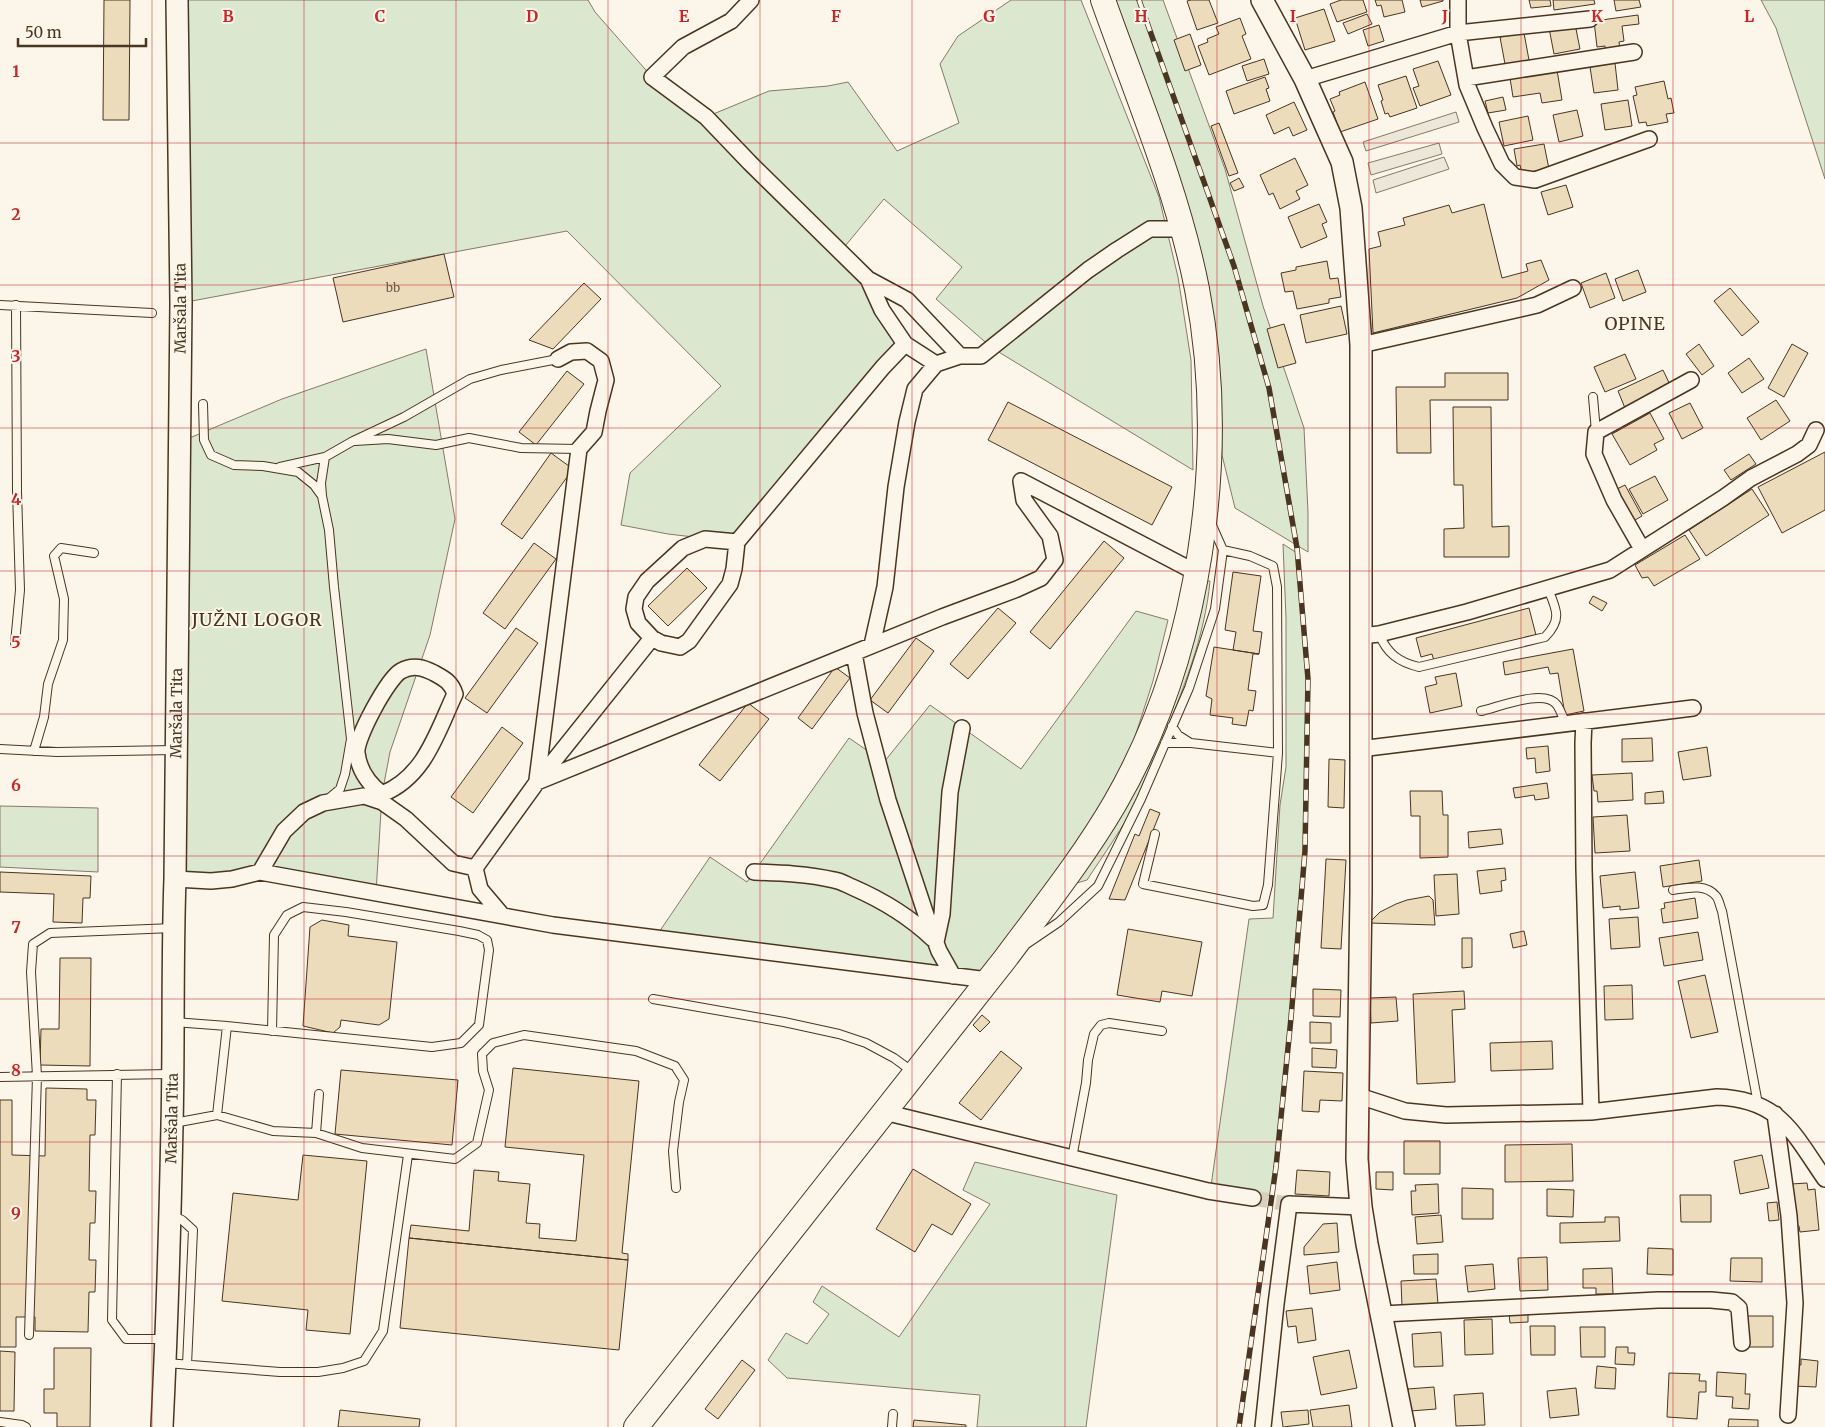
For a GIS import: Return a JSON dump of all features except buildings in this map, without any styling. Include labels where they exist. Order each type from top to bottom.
[{"type":"main road","points":[[636,1427],[1005,959],[1084,850],[1114,804],[1140,756],[1172,673],[1197,574],[1205,511],[1209,462],[1208,374],[1205,337],[1197,288],[1167,178],[1102,0]]},
{"type":"street","name":"Maršala Tita","points":[[162,1427],[170,1214],[175,879],[181,303],[177,0]]},
{"type":"street","points":[[751,0],[731,21],[683,47],[652,77],[706,117],[868,279],[907,300],[960,356]]},
{"type":"street","points":[[1262,0],[1304,78],[1342,162],[1352,208],[1361,345],[1370,635],[1360,749],[1359,1096],[1357,1159],[1361,1207],[1404,1427]]},
{"type":"street","points":[[1458,0],[1458,33],[1466,78],[1471,94],[1502,164],[1515,177],[1535,180],[1649,139]]},
{"type":"street","points":[[1304,78],[1458,33],[1590,19]]},
{"type":"street","points":[[1466,78],[1634,52]]},
{"type":"street","points":[[872,645],[885,586],[896,487],[915,388],[936,364],[960,356],[981,356],[1088,270],[1150,229],[1182,229]]},
{"type":"street","points":[[868,279],[882,310],[905,344],[936,364]]},
{"type":"street","points":[[1361,345],[1538,305],[1573,288]]},
{"type":"street","points":[[737,542],[705,539],[683,548],[647,581],[636,597],[634,609],[638,623],[652,638],[680,647],[689,641],[730,584],[737,542],[882,368],[905,344]]},
{"type":"street","points":[[537,782],[579,449],[594,432],[606,380],[601,361],[587,351],[571,352],[558,359]]},
{"type":"street","points":[[1642,549],[1614,500],[1597,462],[1594,454],[1596,432],[1691,380]]},
{"type":"street","points":[[1370,635],[1467,612],[1610,570],[1751,478],[1797,454],[1809,445],[1816,430]]},
{"type":"street","points":[[537,782],[854,652],[1041,578],[1055,560],[1050,536],[1024,500],[1021,481],[1197,574]]},
{"type":"street","points":[[502,916],[480,889],[475,868],[537,782],[652,638]]},
{"type":"street","points":[[854,652],[865,713],[888,800],[936,942],[953,976]]},
{"type":"street","points":[[260,872],[284,832],[304,812],[323,803],[364,796],[382,798],[405,782],[426,757],[455,694],[451,684],[425,668],[414,667],[401,671],[389,683],[354,745],[360,768],[382,798],[453,863],[475,868]]},
{"type":"street","points":[[1360,749],[1692,708]]},
{"type":"street","points":[[1584,722],[1584,869],[1591,1112]]},
{"type":"street","points":[[936,942],[942,914],[950,792],[962,728]]},
{"type":"street","points":[[175,879],[211,881],[232,879],[260,872],[554,925],[988,980]]},
{"type":"street","points":[[754,872],[797,874],[836,880],[868,894],[899,912],[936,942]]},
{"type":"street","points":[[1359,1096],[1405,1111],[1446,1115],[1591,1112],[1717,1097],[1737,1098],[1758,1104],[1775,1114],[1791,1129],[1825,1179]]},
{"type":"street","points":[[884,1112],[1208,1191],[1253,1198]]},
{"type":"street","points":[[1775,1114],[1789,1216],[1795,1303],[1788,1415]]},
{"type":"street","points":[[1263,1427],[1276,1304],[1290,1204],[1361,1207]]},
{"type":"street","points":[[1382,1314],[1658,1300],[1711,1300],[1732,1302],[1739,1308],[1742,1343]]},
{"type":"lane","points":[[0,305],[152,313]]},
{"type":"lane","points":[[15,643],[20,590],[17,491],[16,305]]},
{"type":"lane","points":[[278,467],[325,457],[353,441],[404,417],[470,379],[501,370],[558,359]]},
{"type":"lane","points":[[1593,397],[1596,432]]},
{"type":"lane","points":[[203,404],[204,440],[212,455],[234,466],[278,467],[298,472],[322,496]]},
{"type":"lane","points":[[353,441],[388,439],[436,445],[469,438],[521,448],[579,449]]},
{"type":"lane","points":[[323,803],[340,789],[354,745],[335,603],[329,530],[322,496],[321,483],[325,457]]},
{"type":"lane","points":[[1005,959],[1059,922],[1098,886],[1141,799],[1189,688],[1215,608],[1223,550],[1205,511]]},
{"type":"lane","points":[[34,751],[44,717],[48,684],[63,640],[64,598],[54,556],[61,548],[94,552]]},
{"type":"lane","points":[[1156,834],[1143,884],[1253,906],[1263,904],[1268,885],[1278,753],[1277,587],[1273,566],[1250,556],[1223,550]]},
{"type":"lane","points":[[1370,635],[1384,646],[1393,657],[1405,664],[1418,668],[1545,637],[1552,630],[1556,621],[1557,610],[1548,589]]},
{"type":"lane","points":[[1481,711],[1536,697],[1549,699],[1557,704],[1566,724]]},
{"type":"lane","points":[[1172,726],[1178,735],[1191,743]]},
{"type":"lane","points":[[1165,743],[1191,743],[1278,753]]},
{"type":"lane","points":[[0,749],[57,752],[176,750]]},
{"type":"lane","points":[[1673,890],[1695,886],[1717,896],[1722,911],[1758,1104]]},
{"type":"lane","points":[[173,1022],[432,1047],[461,1043],[479,1025],[489,950],[487,940],[478,934],[346,912],[303,907],[287,915],[274,935],[272,1031]]},
{"type":"lane","points":[[29,1335],[37,1076],[31,972],[34,944],[50,933],[173,928]]},
{"type":"lane","points":[[653,999],[784,1022],[838,1034],[873,1047],[894,1058],[914,1073]]},
{"type":"lane","points":[[1072,1158],[1094,1034],[1101,1025],[1109,1023],[1162,1032]]},
{"type":"lane","points":[[217,1115],[227,1026]]},
{"type":"lane","points":[[172,1124],[217,1115],[273,1131],[316,1133],[362,1148],[408,1155],[455,1159],[477,1143],[489,1090],[483,1071],[482,1054],[493,1043],[524,1035],[636,1051],[676,1066],[684,1080],[679,1102],[673,1151],[676,1188]]},
{"type":"lane","points":[[117,1074],[112,1320],[126,1338],[166,1339]]},
{"type":"lane","points":[[0,1077],[172,1074]]},
{"type":"lane","points":[[316,1133],[319,1094]]},
{"type":"lane","points":[[165,1363],[280,1372],[318,1372],[343,1368],[364,1361],[383,1331],[408,1155]]},
{"type":"lane","points":[[170,1214],[182,1220],[193,1230],[187,1365]]},
{"type":"lane","points":[[892,1427],[893,1414]]},
{"type":"lane","points":[[0,1422],[26,1427]]},
{"type":"green space","points":[[177,0],[588,0],[595,12],[652,77],[706,117],[769,91],[828,86],[848,82],[897,151],[959,123],[940,64],[958,36],[1011,0],[1081,0],[1159,197],[1178,277],[1191,360],[1193,470],[992,348],[936,299],[962,267],[884,199],[841,251],[905,344],[737,542],[668,534],[621,525],[630,473],[721,386],[567,231],[181,303]]},
{"type":"green space","points":[[1115,0],[1163,0],[1225,169],[1263,306],[1304,428],[1308,552],[1235,508],[1222,455],[1221,413],[1208,290]]},
{"type":"green space","points":[[1761,0],[1825,0],[1825,179],[1776,28]]},
{"type":"green space","points":[[426,349],[455,519],[430,635],[390,752],[382,794],[376,893],[278,875],[175,879],[180,442],[282,399]]},
{"type":"green space","points":[[1283,544],[1297,553],[1308,679],[1305,851],[1272,1196],[1211,1186],[1249,919],[1273,918],[1280,805],[1286,767],[1286,618]]},
{"type":"green space","points":[[1205,581],[1210,581],[1207,602],[1192,664],[1146,779],[1126,821],[1113,841],[1087,880],[1077,883],[1076,880]]},
{"type":"green space","points":[[1136,611],[1168,620],[1153,681],[1112,808],[988,980],[655,938],[710,857],[747,882],[849,738],[884,762],[930,705],[1021,769]]},
{"type":"green space","points":[[0,806],[98,808],[98,872],[0,867]]},
{"type":"green space","points":[[975,1162],[1117,1195],[1086,1427],[977,1427],[980,1395],[787,1378],[768,1360],[786,1333],[807,1344],[829,1314],[813,1302],[822,1286],[899,1337],[990,1204],[963,1190]]},
{"type":"shaded area","points":[[1456,112],[1459,122],[1366,151],[1363,142]]},
{"type":"shaded area","points":[[1439,143],[1442,154],[1371,175],[1368,163]]},
{"type":"shaded area","points":[[1444,157],[1449,169],[1376,193],[1373,180]]},
{"type":"tunnel","points":[[1253,1198],[1289,1204]]},
{"type":"railway","points":[[1139,0],[1234,266],[1269,388],[1297,548],[1308,679],[1305,851],[1291,1018],[1276,1167],[1239,1427]]},
{"type":"district","name":"OPINE","points":[[1635,324]]},
{"type":"district","name":"JUŽNI LOGOR","points":[[257,620]]}]
